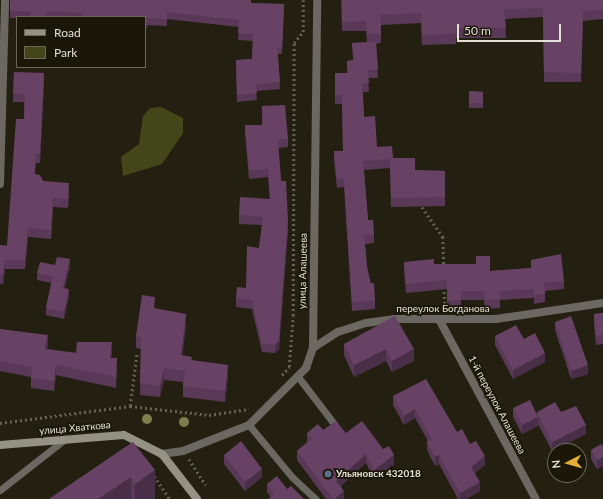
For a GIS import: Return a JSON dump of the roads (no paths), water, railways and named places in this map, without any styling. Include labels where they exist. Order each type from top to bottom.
[{"type":"main road","name":"улица Хваткова","points":[[0,445],[124,435],[162,454],[197,499]]},
{"type":"street","points":[[0,184],[5,0]]},
{"type":"street","name":"улица Алашеева","points":[[162,454],[183,450],[249,425],[299,378],[313,348],[317,0]]},
{"type":"street","name":"переулок Богданова","points":[[313,348],[338,332],[366,323],[394,319],[443,321],[496,318],[603,303]]},
{"type":"street","name":"1-й переулок Алашеева","points":[[443,321],[536,499]]},
{"type":"lane","points":[[299,378],[335,425]]},
{"type":"lane","points":[[249,425],[292,477],[316,499]]},
{"type":"lane","points":[[0,490],[65,439]]},
{"type":"place","name":"Ульяновск 432018","points":[[328,474]]}]
